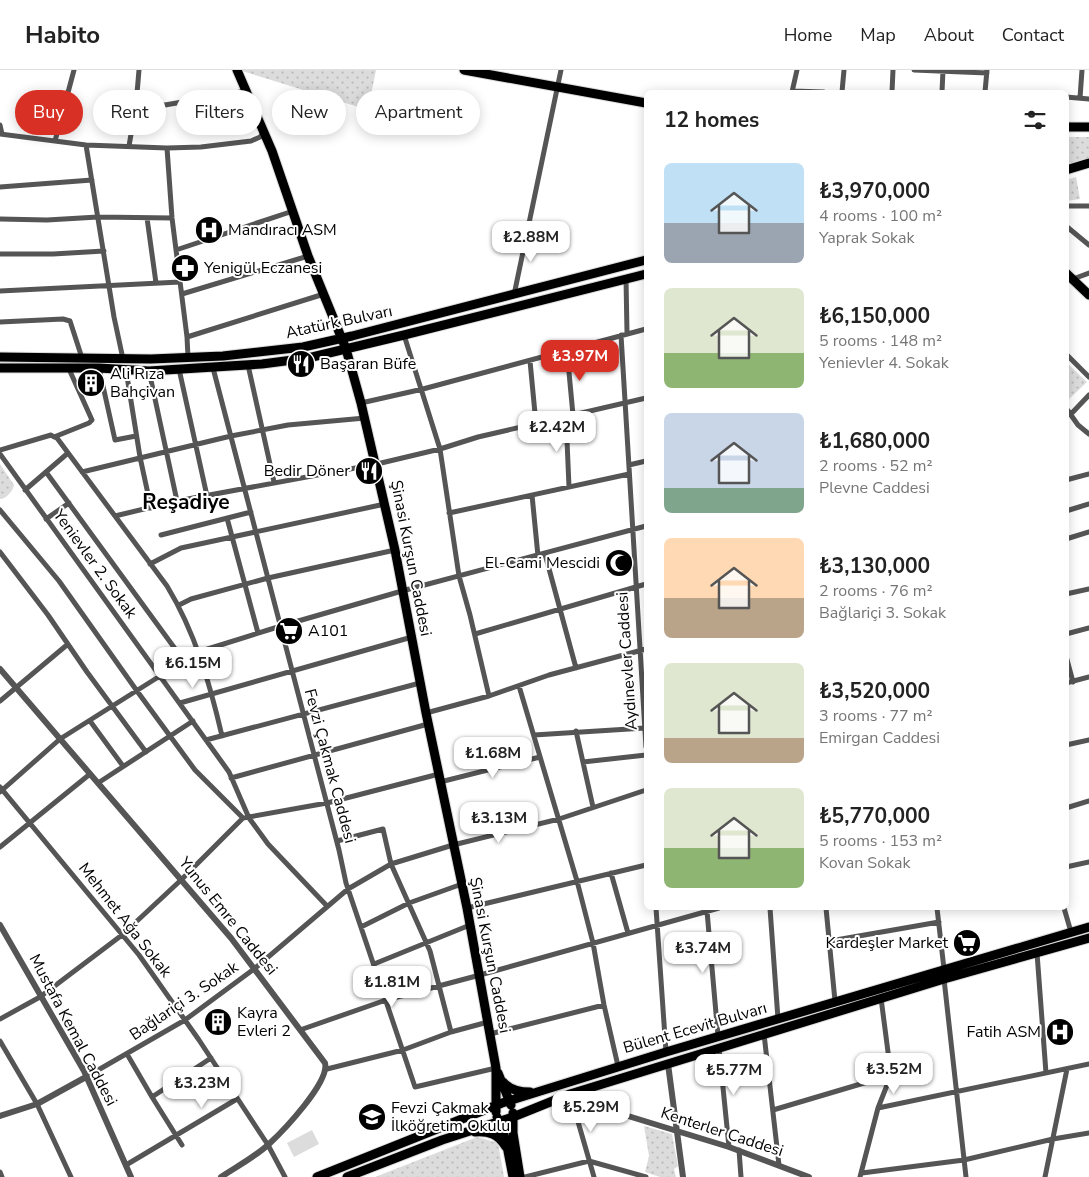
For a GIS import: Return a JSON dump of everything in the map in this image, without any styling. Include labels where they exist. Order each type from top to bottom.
[{"type":"main road","name":"Şinasi Kurşun Caddesi","points":[[237,70],[246,90]]},
{"type":"main road","points":[[464,70],[644,104]]},
{"type":"main road","name":"Şinasi Kurşun Caddesi","points":[[262,127],[308,256],[346,349],[365,418],[395,550],[428,724],[467,908],[512,1152],[514,1177]]},
{"type":"main road","points":[[1069,127],[1089,128]]},
{"type":"main road","points":[[1069,169],[1089,163]]},
{"type":"main road","name":"Atatürk Bulvarı","points":[[0,357],[123,359],[223,356],[303,347],[341,339],[644,261]]},
{"type":"main road","name":"Atatürk Bulvarı","points":[[0,368],[99,368],[149,371],[213,368],[308,358],[644,274]]},
{"type":"main road","points":[[1069,275],[1089,294]]},
{"type":"main road","name":"Bülent Ecevit Bulvarı","points":[[347,1177],[460,1134],[538,1093],[618,1066],[1089,926]]},
{"type":"main road","name":"Bülent Ecevit Bulvarı","points":[[317,1177],[473,1115],[532,1108],[570,1094],[881,998],[1089,938]]},
{"type":"main road","name":"Şinasi Kurşun Caddesi","points":[[498,1079],[512,1152],[520,1177]]},
{"type":"main road","points":[[473,1115],[488,1102],[498,1079],[517,1091],[538,1093]]},
{"type":"main road","points":[[512,1152],[517,1125],[522,1116],[532,1108]]},
{"type":"main road","points":[[460,1134],[484,1132],[496,1135],[512,1152]]},
{"type":"street","points":[[55,141],[74,70]]},
{"type":"street","points":[[137,90],[139,70]]},
{"type":"street","points":[[514,295],[561,70]]},
{"type":"street","points":[[792,90],[797,70]]},
{"type":"street","points":[[842,90],[844,70]]},
{"type":"street","points":[[892,90],[893,70]]},
{"type":"street","points":[[914,70],[987,72],[985,90]]},
{"type":"street","points":[[1080,98],[1082,70]]},
{"type":"street","points":[[942,90],[943,71]]},
{"type":"street","points":[[1069,97],[1089,99]]},
{"type":"street","points":[[0,125],[1,134],[86,145],[166,148],[201,147],[251,141],[260,137],[264,132]]},
{"type":"street","points":[[129,146],[131,135]]},
{"type":"street","points":[[86,145],[114,316],[123,359]]},
{"type":"street","points":[[166,148],[188,357]]},
{"type":"street","points":[[0,187],[92,180]]},
{"type":"street","points":[[1069,206],[1089,206]]},
{"type":"street","points":[[176,250],[293,211]]},
{"type":"street","points":[[148,218],[156,283]]},
{"type":"street","points":[[0,219],[172,218]]},
{"type":"street","points":[[1069,228],[1089,245]]},
{"type":"street","points":[[0,254],[53,254],[104,250]]},
{"type":"street","points":[[182,294],[308,256]]},
{"type":"street","points":[[1069,274],[1089,273]]},
{"type":"street","name":"Aydınevler Caddesi","points":[[626,279],[624,334],[625,403],[636,587],[643,650],[644,679]]},
{"type":"street","points":[[0,290],[180,282]]},
{"type":"street","points":[[187,337],[324,294]]},
{"type":"street","points":[[0,322],[63,319],[70,321],[82,358]]},
{"type":"street","points":[[361,403],[423,389],[644,329]]},
{"type":"street","points":[[404,335],[423,389],[440,449],[459,576],[489,696]]},
{"type":"street","points":[[568,351],[573,415]]},
{"type":"street","points":[[1069,357],[1089,377]]},
{"type":"street","points":[[530,360],[536,424]]},
{"type":"street","points":[[248,365],[274,482]]},
{"type":"street","points":[[99,368],[115,440],[136,436]]},
{"type":"street","name":"Fevzi Çakmak Caddesi","points":[[213,368],[348,889],[415,1086],[496,1068]]},
{"type":"street","points":[[54,437],[89,424],[92,420],[69,369]]},
{"type":"street","points":[[179,369],[208,496]]},
{"type":"street","points":[[126,370],[136,436],[151,508]]},
{"type":"street","points":[[149,371],[177,501]]},
{"type":"street","points":[[1071,414],[1089,395]]},
{"type":"street","points":[[115,516],[177,501],[376,464],[440,449],[478,437],[644,398]]},
{"type":"street","points":[[1069,412],[1078,425],[1089,434]]},
{"type":"street","points":[[566,417],[569,488]]},
{"type":"street","points":[[82,472],[195,444],[288,425],[365,418]]},
{"type":"street","points":[[0,452],[51,435],[57,438],[179,605],[190,628],[212,694],[222,736]]},
{"type":"street","name":"Yenievler 2. Sokak","points":[[0,452],[25,490],[206,740],[231,778],[246,818],[327,906]]},
{"type":"street","points":[[25,490],[68,453]]},
{"type":"street","points":[[629,465],[644,461]]},
{"type":"street","points":[[46,472],[184,661]]},
{"type":"street","points":[[449,513],[630,474]]},
{"type":"street","points":[[1069,479],[1089,474]]},
{"type":"street","points":[[532,495],[538,556]]},
{"type":"street","points":[[46,519],[69,504]]},
{"type":"street","points":[[150,564],[181,548],[385,504]]},
{"type":"street","points":[[1069,510],[1089,504]]},
{"type":"street","points":[[0,511],[59,581],[195,770],[246,818]]},
{"type":"street","points":[[161,535],[251,512]]},
{"type":"street","points":[[227,518],[258,633]]},
{"type":"street","points":[[1,790],[60,739],[198,652],[402,591],[644,527]]},
{"type":"street","points":[[1069,538],[1089,532]]},
{"type":"street","points":[[179,605],[191,599],[268,578],[395,550]]},
{"type":"street","points":[[0,552],[48,615],[146,752]]},
{"type":"street","points":[[545,554],[576,668]]},
{"type":"street","points":[[475,634],[644,585]]},
{"type":"street","points":[[1069,593],[1089,589]]},
{"type":"street","points":[[1069,633],[1089,628]]},
{"type":"street","points":[[180,703],[412,637]]},
{"type":"street","points":[[0,701],[68,644]]},
{"type":"street","points":[[426,713],[643,650]]},
{"type":"street","points":[[1069,667],[1073,682]]},
{"type":"street","name":"Yunus Emre Caddesi","points":[[0,669],[231,938],[325,1063],[326,1069]]},
{"type":"street","points":[[1069,683],[1089,677]]},
{"type":"street","points":[[206,740],[420,683]]},
{"type":"street","points":[[519,686],[577,881],[593,943],[604,1005],[618,1066]]},
{"type":"street","points":[[90,721],[123,766]]},
{"type":"street","points":[[98,783],[193,721]]},
{"type":"street","points":[[231,778],[428,724]]},
{"type":"street","points":[[534,735],[644,728]]},
{"type":"street","points":[[576,731],[593,807]]},
{"type":"street","points":[[1069,744],[1089,740]]},
{"type":"street","points":[[583,762],[644,755]]},
{"type":"street","points":[[0,1019],[40,997],[122,935],[246,818],[327,803],[540,757]]},
{"type":"street","points":[[0,847],[90,774]]},
{"type":"street","name":"Mehmet Ağa Sokak","points":[[1,790],[31,822],[139,955],[211,1058],[268,1145],[285,1177]]},
{"type":"street","name":"Bağlariçi 3. Sokak","points":[[86,1077],[185,1020],[254,969],[348,889],[391,864],[453,845],[559,818],[644,791]]},
{"type":"street","points":[[1069,807],[1089,801]]},
{"type":"street","points":[[337,841],[383,829],[391,864],[426,942],[451,1032]]},
{"type":"street","points":[[1069,866],[1089,862]]},
{"type":"street","points":[[467,908],[644,865]]},
{"type":"street","points":[[610,873],[628,933]]},
{"type":"street","points":[[361,927],[409,904],[462,884]]},
{"type":"street","points":[[656,910],[666,1052]]},
{"type":"street","points":[[300,1030],[386,1000],[480,975],[704,910],[718,1036]]},
{"type":"street","points":[[770,910],[778,1019]]},
{"type":"street","points":[[826,910],[836,1001]]},
{"type":"street","points":[[937,910],[944,969]]},
{"type":"street","points":[[1065,910],[1071,932]]},
{"type":"street","points":[[830,941],[939,922]]},
{"type":"street","name":"Mustafa Kemal Caddesi","points":[[0,925],[86,1077],[131,1177]]},
{"type":"street","points":[[374,964],[470,925]]},
{"type":"street","points":[[1037,953],[1046,1073]]},
{"type":"street","points":[[944,979],[966,1177]]},
{"type":"street","points":[[881,998],[891,1075],[878,1108],[861,1175],[964,1160],[1053,1139],[1089,1133]]},
{"type":"street","points":[[490,1034],[604,1005]]},
{"type":"street","points":[[221,1177],[268,1145],[298,1113],[321,1083],[326,1069],[403,1050],[451,1032],[488,1022]]},
{"type":"street","points":[[764,1034],[779,1165]]},
{"type":"street","points":[[0,1041],[37,1104],[71,1177]]},
{"type":"street","points":[[719,1048],[729,1147]]},
{"type":"street","points":[[0,1056],[8,1053]]},
{"type":"street","points":[[127,1054],[182,1145]]},
{"type":"street","points":[[152,1098],[211,1058]]},
{"type":"street","points":[[668,1064],[683,1177]]},
{"type":"street","points":[[878,1108],[1089,1064]]},
{"type":"street","points":[[1045,1177],[1067,1069]]},
{"type":"street","points":[[773,1110],[891,1075]]},
{"type":"street","points":[[0,1116],[37,1104],[86,1077]]},
{"type":"street","points":[[570,1094],[594,1177]]},
{"type":"street","name":"Kenterler Caddesi","points":[[570,1094],[576,1100],[739,1150],[808,1177]]},
{"type":"street","points":[[126,1166],[237,1099]]},
{"type":"street","points":[[739,1150],[741,1177]]},
{"type":"street","points":[[525,1177],[589,1161],[646,1177]]},
{"type":"shaded area","points":[[239,70],[376,70],[372,90],[356,90],[356,106],[346,103],[346,90],[304,90]]},
{"type":"shaded area","points":[[1069,137],[1089,137],[1089,159],[1069,163]]},
{"type":"shaded area","points":[[1076,177],[1080,199],[1069,201],[1069,179]]},
{"type":"shaded area","points":[[1069,365],[1087,382],[1069,399]]},
{"type":"shaded area","points":[[0,464],[14,485],[5,498],[0,499]]},
{"type":"shaded area","points":[[644,1126],[672,1134],[678,1166],[674,1169],[676,1177],[660,1177],[645,1172],[649,1156]]},
{"type":"shaded area","points":[[312,1130],[319,1144],[294,1157],[287,1143]]},
{"type":"shaded area","points":[[477,1137],[498,1143],[504,1177],[375,1177]]},
{"type":"place","name":"Mandıracı ASM","points":[[209,230]]},
{"type":"place","name":"Yenigül Eczanesi","points":[[185,268]]},
{"type":"place","name":"Başaran Büfe","points":[[301,364]]},
{"type":"place","name":"Ali Rıza Bahçivan","points":[[91,383]]},
{"type":"place","name":"Bedir Döner","points":[[369,471]]},
{"type":"place","name":"El-Cami Mescidi","points":[[619,563]]},
{"type":"place","name":"A101","points":[[289,631]]},
{"type":"place","name":"Kardeşler Market","points":[[967,943]]},
{"type":"place","name":"Kayra Evleri 2","points":[[218,1022]]},
{"type":"place","name":"Fatih ASM","points":[[1060,1032]]},
{"type":"place","name":"Fevzi Çakmak İlköğretim Okulu","points":[[372,1117]]},
{"type":"district","name":"Reşadiye","points":[[186,502]]}]
